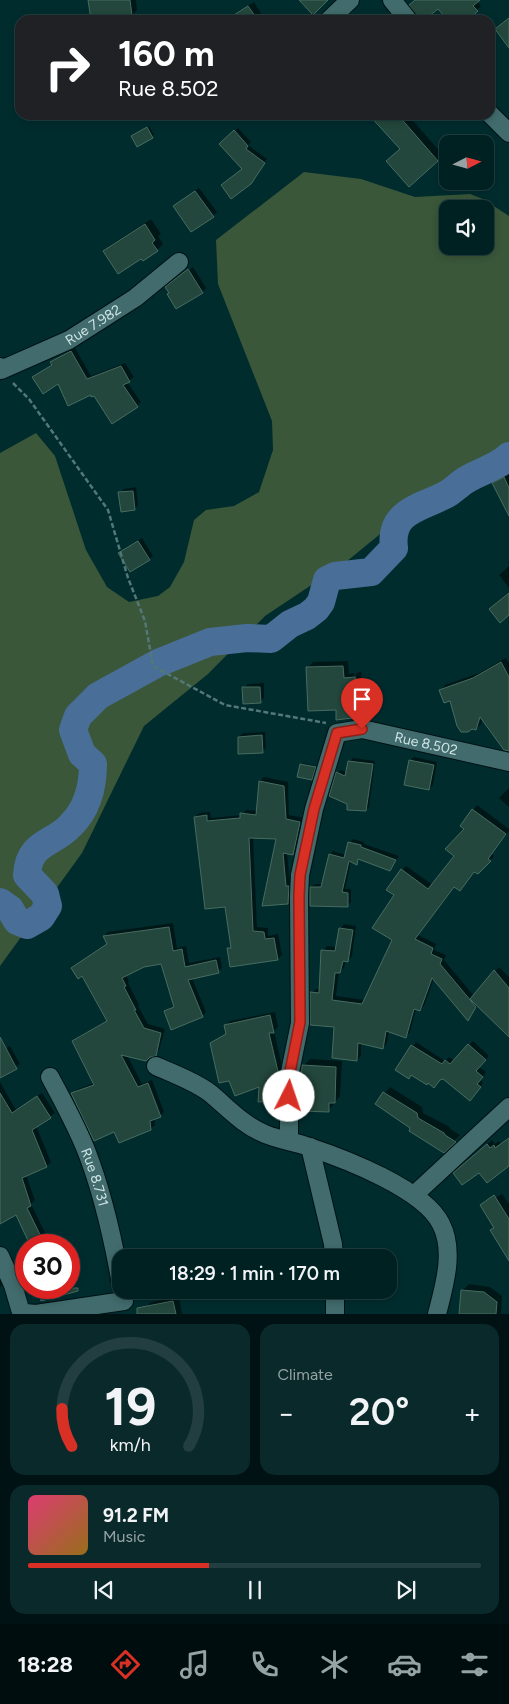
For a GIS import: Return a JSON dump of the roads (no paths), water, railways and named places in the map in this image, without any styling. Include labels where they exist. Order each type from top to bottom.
[{"type":"street","points":[[334,15],[350,0]]},
{"type":"street","points":[[392,0],[404,15]]},
{"type":"street","points":[[495,119],[509,133]]},
{"type":"street","name":"Rue 7.982","points":[[1,368],[69,340],[135,298],[179,262]]},
{"type":"street","name":"Rue 8.502","points":[[289,1141],[290,1072],[300,1022],[300,875],[314,809],[337,733],[362,729],[509,762]]},
{"type":"street","points":[[156,1066],[209,1092],[250,1126],[266,1134],[310,1147],[374,1174],[414,1195],[433,1212],[442,1225],[445,1239],[447,1265],[444,1288],[437,1314]]},
{"type":"street","name":"Rue 8.731","points":[[50,1077],[69,1112],[86,1150],[115,1249]]},
{"type":"street","points":[[414,1195],[509,1107]]},
{"type":"street","points":[[310,1147],[329,1225],[333,1249]]},
{"type":"street","points":[[0,1256],[13,1285],[20,1309],[25,1313],[36,1314],[114,1299]]},
{"type":"street","points":[[335,1299],[335,1314]]},
{"type":"waterway","points":[[0,902],[10,909],[17,921],[27,925],[41,917],[48,906],[45,894],[27,875],[29,864],[37,850],[64,831],[77,819],[88,797],[92,781],[93,764],[82,754],[73,730],[78,716],[98,696],[158,663],[210,642],[247,638],[271,639],[290,624],[307,616],[316,609],[321,602],[327,580],[335,576],[371,572],[394,548],[394,535],[397,526],[409,512],[447,494],[466,480],[509,456]]}]
